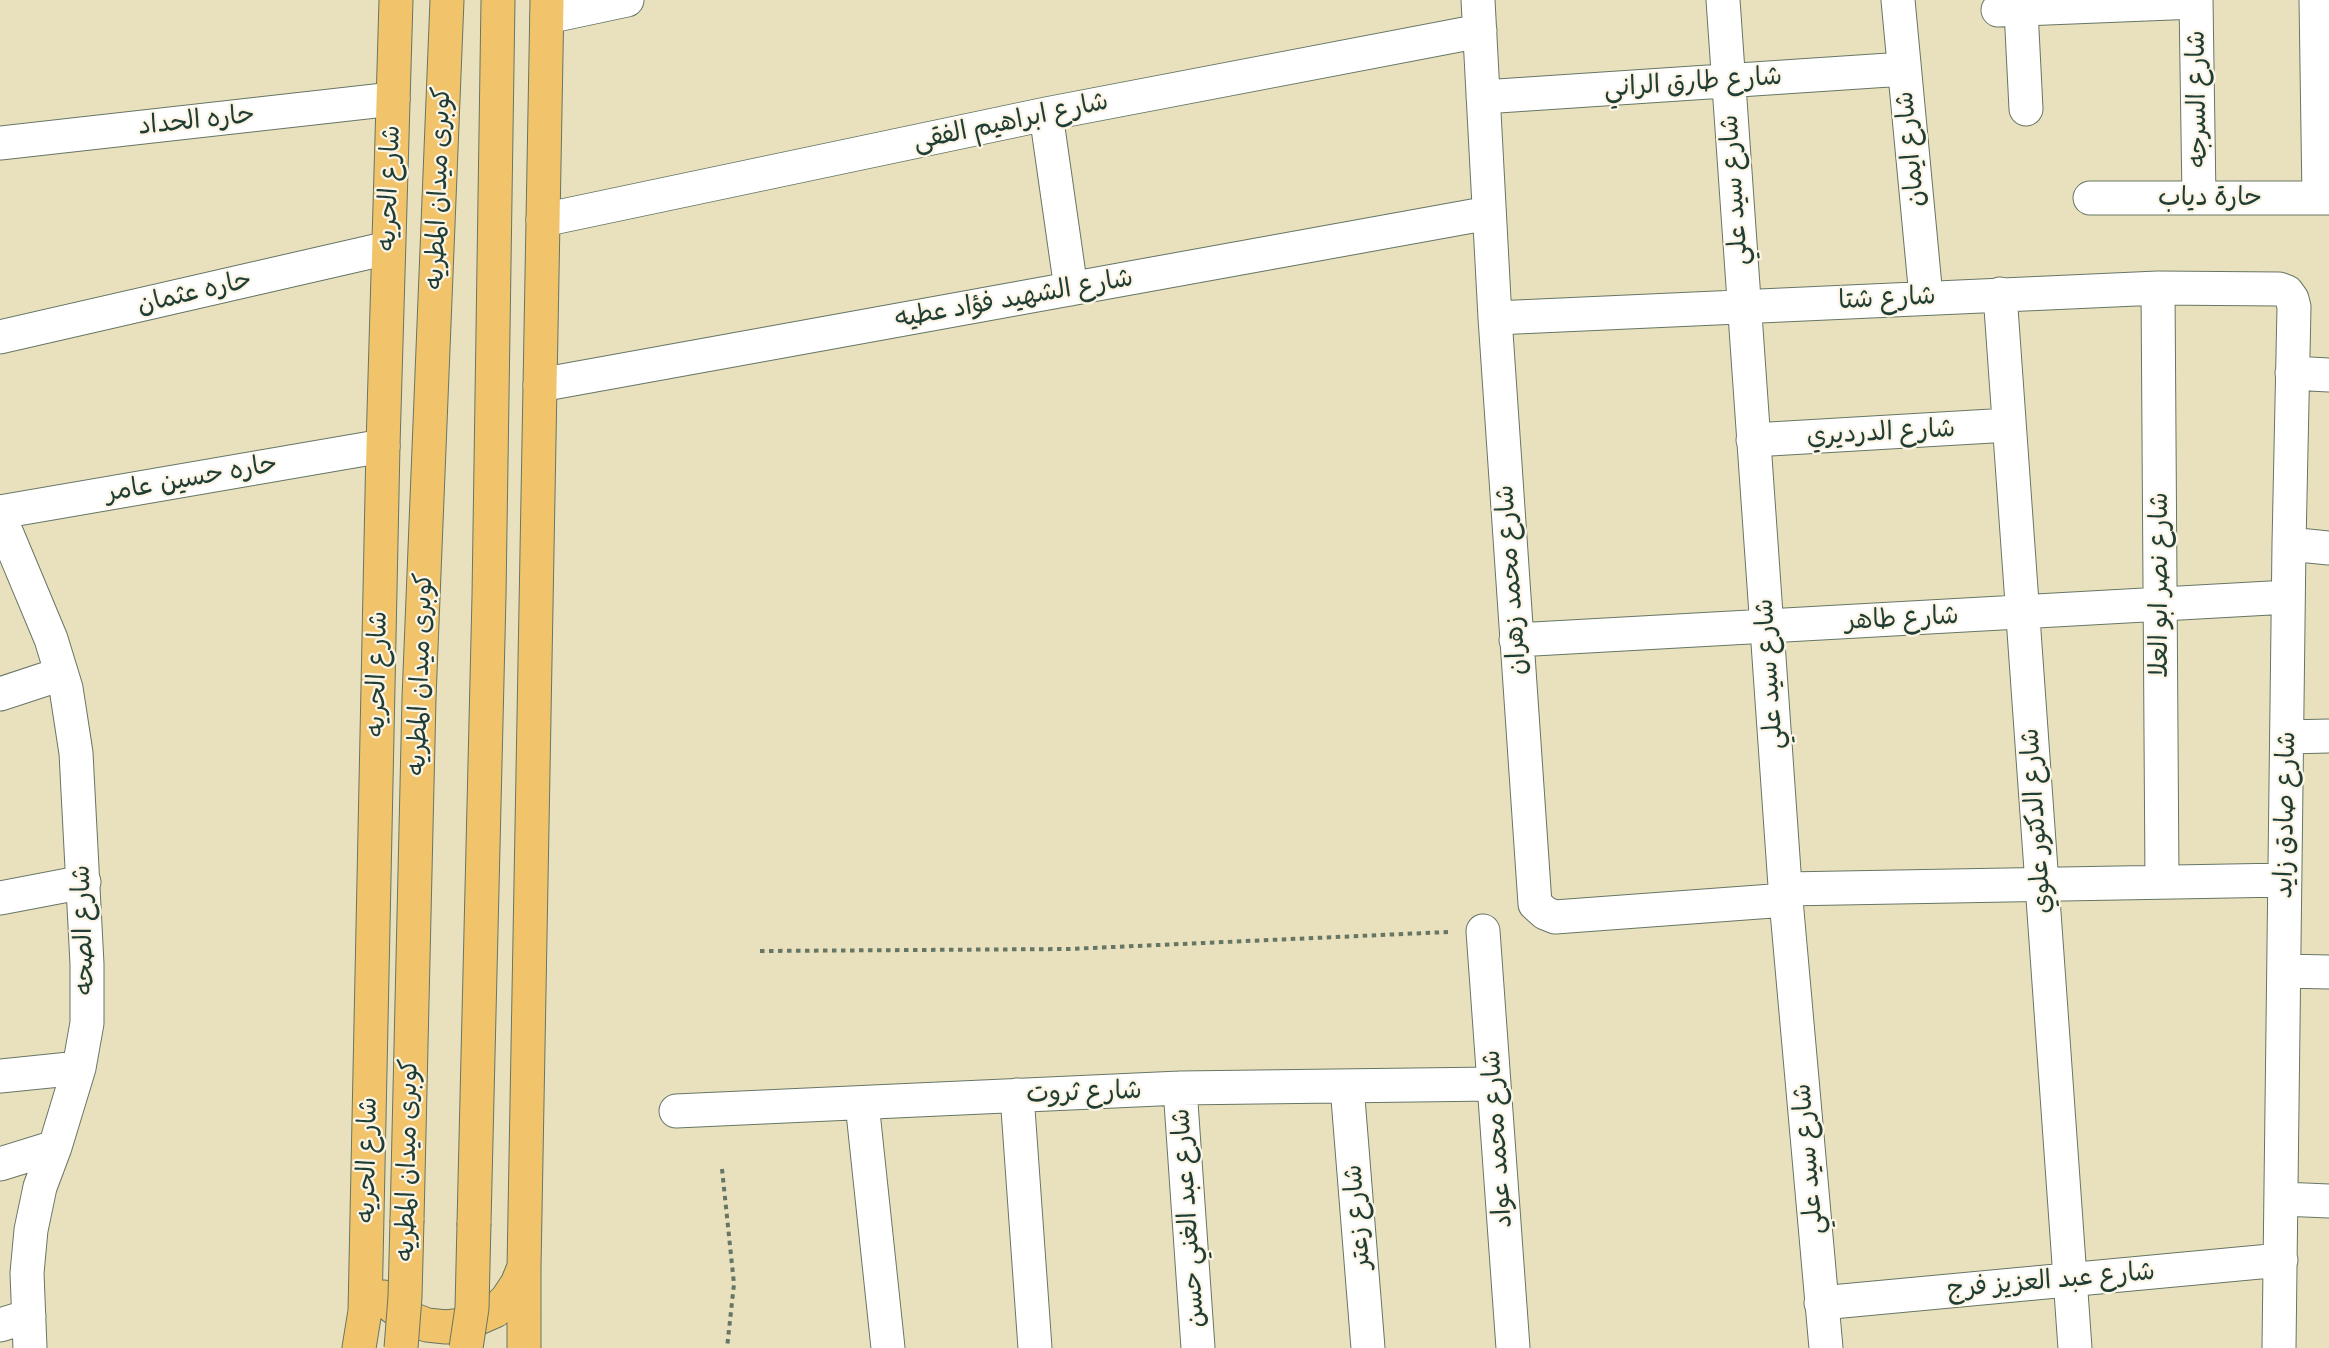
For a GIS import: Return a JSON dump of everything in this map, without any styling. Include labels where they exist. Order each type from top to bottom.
[{"type":"main road","name":"شارع الحريه","points":[[359,1348],[365,1311],[383,446],[396,0]]},
{"type":"main road","name":"كوبرى ميدان المطريه","points":[[401,1348],[405,1297],[419,698],[447,0]]},
{"type":"main road","points":[[466,1348],[472,1308],[489,596],[498,0]]},
{"type":"main road","points":[[524,1348],[547,8]]},
{"type":"main road","points":[[366,1258],[376,1285],[393,1307],[409,1318],[427,1325],[446,1327],[463,1325],[495,1311],[517,1284],[524,1267]]},
{"type":"street","points":[[547,8],[627,0]]},
{"type":"street","name":"شارع سيد علي","points":[[1723,0],[1786,895],[1826,1348]]},
{"type":"street","name":"شارع ايمان","points":[[1898,0],[1926,297]]},
{"type":"street","points":[[2316,0],[2324,198]]},
{"type":"street","points":[[2026,109],[2009,10],[2196,1]]},
{"type":"street","name":"شارع السرجه","points":[[2196,1],[2199,198]]},
{"type":"street","name":"شارع ابراهيم الفقى","points":[[543,220],[1046,114],[1479,16]]},
{"type":"street","name":"شارع محمد زهران","points":[[1479,16],[1495,318],[1535,904],[1554,917],[1786,895]]},
{"type":"street","name":"شارع طارق الراني","points":[[1483,97],[1904,69]]},
{"type":"street","name":"حاره الحداد","points":[[0,143],[393,99]]},
{"type":"street","points":[[1046,114],[1071,289]]},
{"type":"street","name":"حارة دياب","points":[[2090,198],[2324,198]]},
{"type":"street","name":"شارع الشهيد فؤاد عطيه","points":[[540,385],[1489,213]]},
{"type":"street","name":"حاره عثمان","points":[[0,337],[388,248]]},
{"type":"street","name":"شارع شتا","points":[[1495,318],[2000,294],[2158,288],[2279,288]]},
{"type":"street","name":"شارع نصر ابو العلا","points":[[2158,288],[2162,882]]},
{"type":"street","name":"شارع صادق زايد","points":[[2279,288],[2287,292],[2294,307],[2288,597],[2279,1348]]},
{"type":"street","name":"شارع الدكتور علوي","points":[[2000,294],[2075,1348]]},
{"type":"street","points":[[2292,373],[2329,375]]},
{"type":"street","name":"شارع الدرديري","points":[[1753,440],[2009,425]]},
{"type":"street","name":"حاره حسين عامر","points":[[0,512],[383,446]]},
{"type":"street","name":"شارع الصحه","points":[[0,517],[51,639],[66,688],[76,753],[87,964],[87,1023],[80,1068],[40,1187],[31,1230],[20,1330]]},
{"type":"street","points":[[2289,544],[2329,548]]},
{"type":"street","name":"شارع طاهر","points":[[1516,640],[2288,597]]},
{"type":"street","points":[[0,694],[61,674]]},
{"type":"street","points":[[2287,737],[2329,736]]},
{"type":"street","points":[[1786,895],[2042,884],[2285,880]]},
{"type":"street","points":[[0,898],[84,882]]},
{"type":"street","name":"شارع محمد عواد","points":[[1483,931],[1514,1348]]},
{"type":"street","points":[[2284,971],[2329,972]]},
{"type":"street","points":[[0,1076],[80,1068]]},
{"type":"street","name":"شارع ثروت","points":[[676,1111],[1180,1088],[1493,1084]]},
{"type":"street","name":"شارع زعتر","points":[[1347,1086],[1368,1348]]},
{"type":"street","name":"شارع عبد الغني حسن","points":[[1180,1088],[1198,1348]]},
{"type":"street","points":[[1017,1095],[1035,1348]]},
{"type":"street","points":[[862,1103],[888,1348]]},
{"type":"street","points":[[0,1164],[55,1147]]},
{"type":"street","points":[[2282,1199],[2329,1201]]},
{"type":"street","name":"شارع عبد العزيز فرج","points":[[1821,1303],[2281,1260]]},
{"type":"path","points":[[760,951],[1069,949],[1483,931]]},
{"type":"path","points":[[722,1169],[734,1284],[727,1348]]}]
